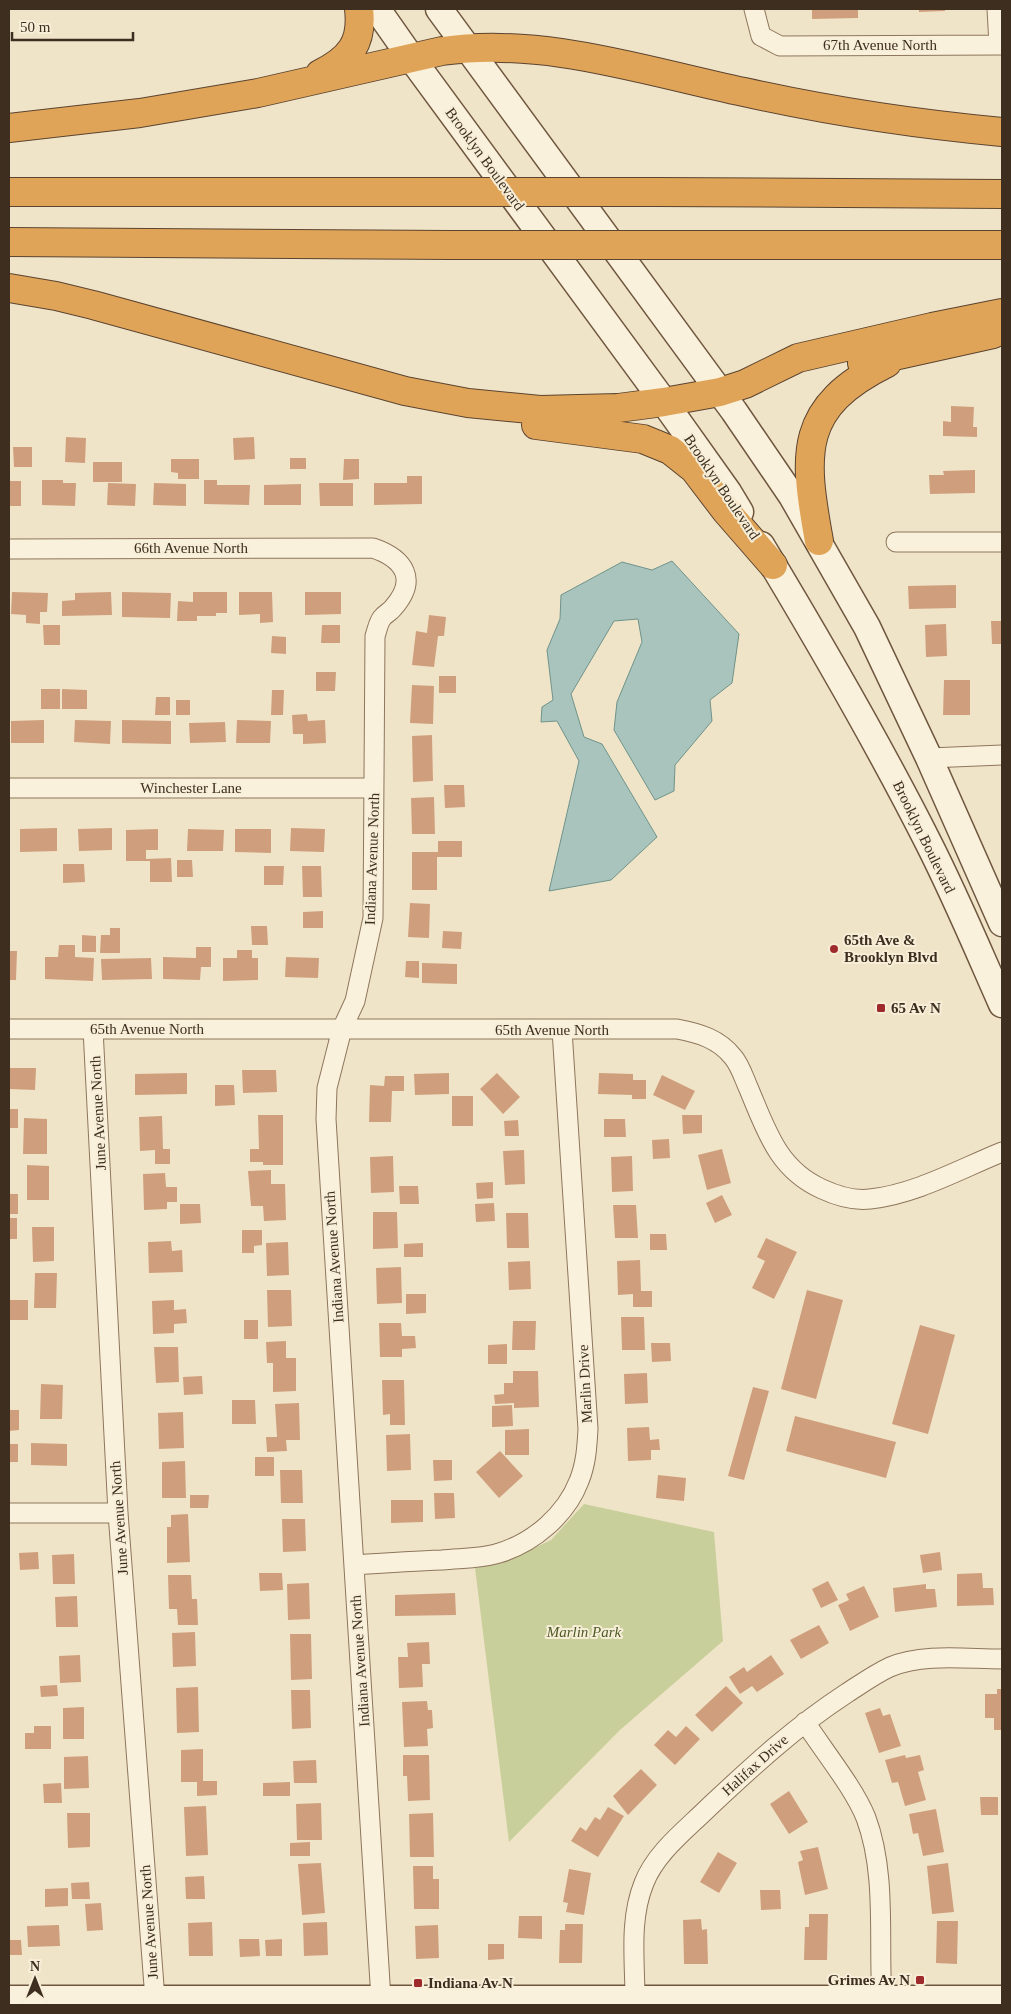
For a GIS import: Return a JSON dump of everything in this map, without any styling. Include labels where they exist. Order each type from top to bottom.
[{"type":"highway","points":[[304,83],[343,60],[353,49],[360,27],[359,9]]},
{"type":"highway","points":[[9,128],[148,111],[258,93],[442,51],[467,48],[526,48],[591,56],[743,92],[845,112],[933,125],[1002,132]]},
{"type":"highway","points":[[9,192],[1002,194]]},
{"type":"highway","points":[[9,242],[451,245],[1002,245]]},
{"type":"highway","points":[[9,288],[93,305],[405,392],[507,408],[564,410],[618,408],[720,392],[745,384],[798,358],[1002,313]]},
{"type":"highway","points":[[745,384],[776,381],[1002,332]]},
{"type":"highway","points":[[819,541],[812,502],[810,456],[813,436],[819,418],[836,396],[849,384],[862,375],[908,352]]},
{"type":"highway","points":[[311,366],[382,393],[438,408],[481,417],[642,438],[656,443],[670,450],[694,469],[726,511],[773,565]]},
{"type":"main road","name":"Brooklyn Boulevard","points":[[377,9],[728,492],[853,701],[899,786],[929,844],[1002,1004]]},
{"type":"main road","points":[[439,9],[720,392],[792,496],[867,627],[929,758],[1002,923]]},
{"type":"main road","points":[[9,1999],[155,2002],[381,1999],[1002,1999]]},
{"type":"street","name":"67th Avenue North","points":[[754,9],[761,36],[780,46],[1001,45]]},
{"type":"street","points":[[997,9],[1001,45]]},
{"type":"street","points":[[896,542],[1002,542]]},
{"type":"street","name":"66th Avenue North","points":[[9,549],[374,548]]},
{"type":"street","name":"Indiana Avenue North","points":[[374,548],[390,554],[400,562],[406,574],[405,590],[394,607],[381,619],[375,636],[372,918],[355,1001],[342,1029],[327,1088],[326,1119],[381,1999]]},
{"type":"street","points":[[929,758],[1002,755]]},
{"type":"street","name":"Winchester Lane","points":[[9,788],[374,788]]},
{"type":"street","name":"65th Avenue North","points":[[9,1029],[677,1029],[697,1033],[718,1042],[734,1057],[776,1150],[792,1170],[813,1186],[839,1197],[867,1199],[898,1194],[1002,1152]]},
{"type":"street","name":"June Avenue North","points":[[93,1029],[118,1513],[155,2002]]},
{"type":"street","name":"Marlin Drive","points":[[354,1565],[470,1558],[498,1554],[523,1543],[546,1527],[564,1506],[579,1482],[586,1457],[588,1429],[562,1030]]},
{"type":"street","points":[[9,1514],[118,1513]]},
{"type":"street","name":"Halifax Drive","points":[[635,1999],[634,1931],[636,1905],[652,1868],[679,1836],[777,1743],[805,1722],[890,1667],[912,1661],[934,1659],[1002,1659]]},
{"type":"street","points":[[805,1722],[860,1808],[874,1843],[878,1872],[882,1999]]},
{"type":"green space","name":"Marlin Park","points":[[584,1504],[714,1532],[723,1641],[620,1730],[509,1842],[475,1568],[509,1560],[551,1540]]},
{"type":"water","points":[[672,561],[739,634],[732,683],[710,700],[712,721],[675,765],[674,791],[655,800],[614,730],[617,702],[642,642],[638,619],[614,621],[571,694],[584,737],[602,744],[657,837],[611,880],[549,891],[579,761],[557,721],[541,722],[542,707],[553,700],[547,650],[560,619],[561,595],[622,562],[652,570]]},
{"type":"building","points":[[812,9],[858,9],[858,18],[812,19]]},
{"type":"building","points":[[919,9],[945,9],[945,11],[919,12]]},
{"type":"building","points":[[951,406],[974,407],[973,427],[977,427],[977,437],[943,436],[943,421],[951,422]]},
{"type":"building","points":[[66,437],[86,438],[85,463],[65,462]]},
{"type":"building","points":[[254,437],[255,459],[234,460],[233,438]]},
{"type":"building","points":[[13,447],[32,447],[32,467],[14,467]]},
{"type":"building","points":[[290,458],[306,458],[306,469],[290,469]]},
{"type":"building","points":[[171,459],[199,459],[199,479],[178,479],[178,473],[171,472]]},
{"type":"building","points":[[344,459],[359,459],[359,479],[343,480]]},
{"type":"building","points":[[93,462],[122,462],[122,482],[93,482]]},
{"type":"building","points":[[975,470],[975,493],[930,494],[929,475],[944,475],[943,471]]},
{"type":"building","points":[[407,476],[422,476],[422,504],[374,505],[374,483],[407,483]]},
{"type":"building","points":[[42,480],[63,480],[63,483],[76,483],[75,506],[42,505]]},
{"type":"building","points":[[204,480],[217,480],[217,485],[250,485],[249,505],[204,504]]},
{"type":"building","points":[[9,481],[21,481],[21,506],[9,506]]},
{"type":"building","points":[[108,483],[136,484],[135,506],[107,505]]},
{"type":"building","points":[[154,483],[186,484],[186,506],[153,505]]},
{"type":"building","points":[[319,483],[353,483],[353,506],[320,506]]},
{"type":"building","points":[[301,484],[301,505],[264,505],[264,485]]},
{"type":"building","points":[[956,585],[956,608],[909,609],[908,586]]},
{"type":"building","points":[[12,592],[48,593],[47,612],[40,612],[40,624],[26,623],[26,615],[11,614]]},
{"type":"building","points":[[111,592],[112,615],[62,616],[62,601],[75,600],[75,593]]},
{"type":"building","points":[[122,592],[171,593],[170,618],[122,617]]},
{"type":"building","points":[[193,592],[227,592],[227,613],[216,613],[216,616],[197,616],[197,621],[177,621],[178,601],[193,602]]},
{"type":"building","points":[[239,592],[272,592],[273,622],[260,623],[260,614],[239,615]]},
{"type":"building","points":[[305,592],[341,592],[341,614],[305,615]]},
{"type":"building","points":[[429,615],[446,617],[444,636],[438,636],[434,667],[412,665],[416,631],[427,633]]},
{"type":"building","points":[[991,621],[1002,621],[1002,644],[992,644]]},
{"type":"building","points":[[946,624],[947,656],[926,657],[925,625]]},
{"type":"building","points":[[43,625],[60,625],[60,645],[44,645]]},
{"type":"building","points":[[322,625],[340,625],[340,643],[321,643]]},
{"type":"building","points":[[272,636],[286,637],[286,654],[271,653]]},
{"type":"building","points":[[316,672],[336,672],[335,691],[316,691]]},
{"type":"building","points":[[439,676],[456,676],[456,693],[439,693]]},
{"type":"building","points":[[944,680],[970,680],[970,715],[943,715]]},
{"type":"building","points":[[412,685],[434,686],[433,724],[410,723]]},
{"type":"building","points":[[41,689],[60,689],[60,709],[41,709]]},
{"type":"building","points":[[62,689],[87,690],[87,709],[62,709]]},
{"type":"building","points":[[272,690],[284,690],[283,715],[271,715]]},
{"type":"building","points":[[156,697],[170,697],[170,715],[155,715]]},
{"type":"building","points":[[176,700],[190,700],[190,715],[176,715]]},
{"type":"building","points":[[307,714],[308,721],[325,720],[326,743],[303,744],[303,734],[293,734],[292,715]]},
{"type":"building","points":[[44,720],[44,743],[11,743],[11,721]]},
{"type":"building","points":[[75,720],[111,721],[110,744],[74,742]]},
{"type":"building","points":[[122,720],[171,721],[171,744],[122,743]]},
{"type":"building","points":[[237,720],[271,721],[270,743],[236,743]]},
{"type":"building","points":[[225,722],[226,742],[190,743],[189,723]]},
{"type":"building","points":[[432,735],[433,781],[413,782],[412,736]]},
{"type":"building","points":[[444,785],[464,785],[465,807],[445,808]]},
{"type":"building","points":[[434,797],[435,834],[412,834],[411,798]]},
{"type":"building","points":[[57,828],[57,851],[20,852],[20,829]]},
{"type":"building","points":[[112,828],[112,850],[79,851],[78,829]]},
{"type":"building","points":[[291,828],[325,829],[324,852],[290,851]]},
{"type":"building","points":[[158,829],[158,850],[146,850],[146,859],[171,858],[172,882],[150,882],[150,861],[126,861],[126,830]]},
{"type":"building","points":[[188,829],[224,830],[223,851],[187,851]]},
{"type":"building","points":[[235,829],[271,829],[271,853],[235,852]]},
{"type":"building","points":[[438,841],[462,841],[462,857],[437,857],[437,890],[412,890],[412,852],[438,852]]},
{"type":"building","points":[[177,860],[192,860],[193,877],[177,877]]},
{"type":"building","points":[[63,864],[84,864],[85,882],[63,883]]},
{"type":"building","points":[[264,866],[284,866],[283,885],[264,885]]},
{"type":"building","points":[[302,866],[321,866],[322,897],[303,897]]},
{"type":"building","points":[[410,903],[430,904],[429,938],[408,937]]},
{"type":"building","points":[[323,911],[323,928],[303,928],[303,912]]},
{"type":"building","points":[[251,926],[267,926],[268,945],[252,945]]},
{"type":"building","points":[[110,928],[120,928],[120,953],[100,953],[101,935],[110,935]]},
{"type":"building","points":[[443,931],[462,932],[461,949],[442,948]]},
{"type":"building","points":[[82,935],[96,936],[96,952],[82,952]]},
{"type":"building","points":[[59,945],[75,945],[75,957],[94,958],[93,981],[45,979],[45,957],[58,957]]},
{"type":"building","points":[[196,947],[211,947],[211,967],[201,967],[200,980],[163,979],[163,957],[196,958]]},
{"type":"building","points":[[237,950],[252,950],[252,958],[258,958],[258,980],[223,981],[223,958],[237,958]]},
{"type":"building","points":[[9,951],[17,951],[16,980],[9,980]]},
{"type":"building","points":[[286,957],[319,958],[318,978],[285,977]]},
{"type":"building","points":[[151,958],[152,979],[102,980],[101,959]]},
{"type":"building","points":[[406,961],[419,961],[419,978],[405,977]]},
{"type":"building","points":[[422,963],[457,964],[457,984],[422,983]]},
{"type":"building","points":[[9,1068],[36,1068],[35,1090],[9,1089]]},
{"type":"building","points":[[242,1070],[276,1070],[277,1092],[243,1093]]},
{"type":"building","points":[[187,1073],[187,1094],[135,1095],[135,1074]]},
{"type":"building","points":[[449,1073],[449,1094],[415,1095],[414,1074]]},
{"type":"building","points":[[497,1073],[520,1097],[503,1114],[480,1089]]},
{"type":"building","points":[[599,1073],[633,1074],[633,1080],[646,1080],[646,1099],[632,1099],[632,1095],[598,1094]]},
{"type":"building","points":[[662,1075],[695,1091],[685,1110],[653,1095]]},
{"type":"building","points":[[385,1076],[404,1076],[404,1091],[392,1091],[391,1122],[369,1122],[370,1085],[384,1086]]},
{"type":"building","points":[[215,1085],[234,1085],[235,1105],[215,1106]]},
{"type":"building","points":[[452,1096],[473,1096],[473,1126],[452,1126]]},
{"type":"building","points":[[9,1109],[18,1109],[18,1128],[9,1128]]},
{"type":"building","points":[[258,1115],[283,1115],[283,1165],[263,1165],[263,1162],[250,1162],[250,1149],[259,1149]]},
{"type":"building","points":[[682,1115],[702,1115],[702,1133],[683,1134]]},
{"type":"building","points":[[162,1116],[163,1149],[170,1149],[170,1164],[155,1164],[155,1150],[140,1151],[139,1117]]},
{"type":"building","points":[[24,1118],[47,1119],[47,1154],[23,1154]]},
{"type":"building","points":[[604,1119],[625,1119],[626,1137],[604,1137]]},
{"type":"building","points":[[518,1120],[519,1136],[505,1136],[504,1121]]},
{"type":"building","points":[[669,1139],[670,1158],[653,1159],[652,1140]]},
{"type":"building","points":[[722,1149],[731,1183],[707,1190],[698,1155]]},
{"type":"building","points":[[524,1150],[525,1184],[505,1185],[503,1151]]},
{"type":"building","points":[[393,1156],[394,1192],[371,1193],[370,1157]]},
{"type":"building","points":[[632,1156],[633,1191],[612,1192],[611,1157]]},
{"type":"building","points":[[27,1165],[49,1166],[49,1200],[27,1200]]},
{"type":"building","points":[[271,1170],[271,1184],[285,1184],[286,1220],[264,1221],[263,1206],[251,1206],[248,1171]]},
{"type":"building","points":[[165,1173],[166,1187],[177,1187],[177,1202],[167,1202],[167,1209],[144,1210],[143,1174]]},
{"type":"building","points":[[493,1182],[493,1198],[477,1199],[476,1183]]},
{"type":"building","points":[[399,1186],[418,1186],[419,1204],[400,1204]]},
{"type":"building","points":[[9,1194],[18,1194],[18,1214],[9,1214]]},
{"type":"building","points":[[722,1195],[732,1215],[715,1223],[706,1203]]},
{"type":"building","points":[[494,1203],[495,1221],[476,1222],[475,1204]]},
{"type":"building","points":[[180,1204],[200,1204],[201,1223],[180,1224]]},
{"type":"building","points":[[613,1205],[636,1205],[638,1238],[615,1238]]},
{"type":"building","points":[[373,1212],[397,1212],[398,1248],[373,1249]]},
{"type":"building","points":[[506,1213],[528,1213],[529,1248],[507,1248]]},
{"type":"building","points":[[9,1218],[17,1218],[17,1239],[9,1239]]},
{"type":"building","points":[[32,1227],[54,1227],[54,1261],[33,1262]]},
{"type":"building","points":[[242,1230],[262,1230],[262,1245],[254,1246],[254,1253],[242,1253]]},
{"type":"building","points":[[650,1234],[666,1234],[667,1250],[650,1250]]},
{"type":"building","points":[[766,1238],[797,1252],[774,1299],[752,1288],[765,1261],[757,1257]]},
{"type":"building","points":[[171,1241],[172,1251],[182,1250],[183,1272],[149,1273],[148,1242]]},
{"type":"building","points":[[288,1242],[289,1275],[267,1276],[266,1243]]},
{"type":"building","points":[[423,1243],[423,1257],[404,1257],[404,1244]]},
{"type":"building","points":[[640,1260],[641,1291],[652,1291],[652,1307],[633,1307],[633,1294],[618,1295],[617,1261]]},
{"type":"building","points":[[530,1261],[531,1289],[509,1290],[508,1262]]},
{"type":"building","points":[[401,1267],[402,1303],[377,1304],[376,1268]]},
{"type":"building","points":[[35,1273],[57,1273],[56,1308],[34,1308]]},
{"type":"building","points":[[267,1290],[291,1290],[292,1326],[268,1327]]},
{"type":"building","points":[[807,1290],[843,1300],[816,1399],[781,1389]]},
{"type":"building","points":[[406,1294],[426,1294],[426,1313],[406,1314]]},
{"type":"building","points":[[9,1300],[28,1300],[28,1320],[9,1320]]},
{"type":"building","points":[[174,1300],[174,1310],[186,1309],[187,1323],[174,1324],[174,1333],[153,1334],[152,1301]]},
{"type":"building","points":[[621,1317],[644,1317],[645,1350],[622,1350]]},
{"type":"building","points":[[244,1320],[258,1320],[258,1339],[244,1339]]},
{"type":"building","points":[[513,1321],[536,1321],[535,1350],[512,1350]]},
{"type":"building","points":[[379,1323],[401,1323],[402,1336],[415,1336],[416,1348],[402,1349],[402,1357],[380,1357]]},
{"type":"building","points":[[920,1325],[955,1335],[928,1434],[892,1424]]},
{"type":"building","points":[[286,1341],[286,1358],[296,1358],[296,1391],[273,1392],[273,1363],[267,1363],[266,1342]]},
{"type":"building","points":[[651,1343],[670,1343],[671,1361],[652,1362]]},
{"type":"building","points":[[507,1344],[507,1364],[488,1364],[488,1345]]},
{"type":"building","points":[[154,1347],[178,1347],[179,1382],[156,1383]]},
{"type":"building","points":[[513,1371],[538,1371],[539,1407],[514,1408],[514,1403],[495,1404],[494,1395],[504,1394],[504,1383],[513,1383]]},
{"type":"building","points":[[647,1373],[648,1403],[625,1404],[624,1374]]},
{"type":"building","points":[[202,1376],[203,1394],[184,1395],[183,1377]]},
{"type":"building","points":[[382,1380],[404,1380],[405,1425],[390,1425],[390,1414],[383,1415]]},
{"type":"building","points":[[41,1384],[63,1385],[62,1419],[40,1419]]},
{"type":"building","points":[[753,1387],[769,1391],[744,1480],[728,1476]]},
{"type":"building","points":[[232,1400],[255,1400],[256,1424],[232,1424]]},
{"type":"building","points":[[299,1403],[300,1440],[286,1440],[287,1451],[267,1452],[266,1437],[277,1437],[275,1404]]},
{"type":"building","points":[[512,1405],[513,1426],[492,1427],[492,1406]]},
{"type":"building","points":[[9,1410],[19,1410],[19,1430],[9,1431]]},
{"type":"building","points":[[183,1412],[184,1448],[159,1449],[158,1413]]},
{"type":"building","points":[[795,1416],[896,1442],[886,1478],[786,1451]]},
{"type":"building","points":[[649,1427],[650,1440],[659,1439],[660,1450],[651,1450],[651,1460],[628,1461],[627,1428]]},
{"type":"building","points":[[529,1429],[529,1455],[505,1455],[505,1430]]},
{"type":"building","points":[[410,1434],[411,1470],[387,1471],[386,1435]]},
{"type":"building","points":[[31,1443],[67,1444],[67,1466],[31,1465]]},
{"type":"building","points":[[9,1444],[18,1444],[18,1462],[9,1462]]},
{"type":"building","points":[[500,1451],[523,1476],[499,1498],[476,1472]]},
{"type":"building","points":[[255,1457],[274,1457],[274,1476],[255,1476]]},
{"type":"building","points":[[433,1460],[452,1460],[452,1480],[434,1481]]},
{"type":"building","points":[[185,1461],[186,1498],[162,1498],[162,1462]]},
{"type":"building","points":[[280,1470],[302,1470],[303,1503],[281,1503]]},
{"type":"building","points":[[658,1475],[686,1478],[684,1501],[656,1498]]},
{"type":"building","points":[[434,1493],[454,1493],[455,1518],[435,1519]]},
{"type":"building","points":[[190,1495],[209,1495],[208,1508],[190,1508]]},
{"type":"building","points":[[391,1500],[423,1500],[423,1522],[391,1523]]},
{"type":"building","points":[[188,1514],[190,1562],[167,1563],[167,1527],[171,1527],[171,1515]]},
{"type":"building","points":[[282,1519],[305,1519],[306,1551],[283,1552]]},
{"type":"building","points":[[38,1552],[39,1569],[20,1570],[19,1553]]},
{"type":"building","points":[[940,1552],[942,1570],[923,1573],[920,1555]]},
{"type":"building","points":[[74,1554],[75,1584],[53,1584],[52,1555]]},
{"type":"building","points":[[259,1573],[282,1573],[283,1590],[260,1591]]},
{"type":"building","points":[[982,1573],[983,1588],[993,1588],[994,1605],[957,1606],[957,1574]]},
{"type":"building","points":[[168,1575],[191,1575],[192,1599],[197,1599],[198,1625],[178,1625],[177,1609],[169,1609]]},
{"type":"building","points":[[828,1581],[838,1600],[821,1608],[812,1589]]},
{"type":"building","points":[[309,1583],[310,1619],[288,1620],[287,1584]]},
{"type":"building","points":[[926,1584],[926,1589],[935,1589],[937,1607],[895,1612],[893,1588]]},
{"type":"building","points":[[864,1586],[879,1617],[850,1631],[838,1605],[849,1600],[846,1594]]},
{"type":"building","points":[[455,1593],[456,1615],[395,1616],[395,1595]]},
{"type":"building","points":[[77,1596],[78,1627],[56,1627],[55,1597]]},
{"type":"building","points":[[819,1625],[829,1643],[801,1659],[790,1640]]},
{"type":"building","points":[[195,1632],[196,1666],[173,1667],[172,1633]]},
{"type":"building","points":[[290,1634],[311,1634],[312,1679],[291,1680]]},
{"type":"building","points":[[429,1642],[430,1664],[422,1664],[423,1687],[399,1688],[398,1657],[408,1657],[407,1643]]},
{"type":"building","points":[[80,1655],[81,1682],[60,1683],[59,1656]]},
{"type":"building","points":[[771,1655],[784,1674],[757,1692],[752,1686],[740,1694],[729,1677],[744,1667],[747,1672]]},
{"type":"building","points":[[57,1685],[58,1696],[41,1697],[40,1686]]},
{"type":"building","points":[[726,1686],[743,1703],[712,1732],[695,1715]]},
{"type":"building","points":[[198,1687],[199,1732],[177,1733],[176,1688]]},
{"type":"building","points":[[997,1689],[1002,1689],[1002,1730],[994,1730],[994,1718],[985,1718],[985,1694],[997,1694]]},
{"type":"building","points":[[291,1690],[310,1690],[311,1728],[292,1729]]},
{"type":"building","points":[[427,1701],[428,1710],[432,1710],[433,1728],[427,1729],[428,1746],[404,1747],[402,1702]]},
{"type":"building","points":[[84,1707],[84,1739],[63,1739],[63,1708]]},
{"type":"building","points":[[880,1708],[883,1716],[890,1714],[901,1746],[879,1753],[865,1713]]},
{"type":"building","points":[[34,1726],[51,1726],[51,1749],[25,1749],[25,1733],[34,1733]]},
{"type":"building","points":[[686,1726],[700,1739],[675,1765],[654,1745],[668,1730],[676,1737]]},
{"type":"building","points":[[203,1749],[203,1781],[217,1781],[217,1795],[197,1796],[197,1782],[181,1782],[181,1750]]},
{"type":"building","points":[[403,1755],[429,1755],[430,1800],[408,1801],[407,1776],[403,1776]]},
{"type":"building","points":[[905,1755],[906,1758],[920,1755],[924,1770],[918,1772],[926,1800],[905,1806],[898,1782],[892,1783],[885,1760]]},
{"type":"building","points":[[88,1756],[89,1788],[64,1789],[64,1757]]},
{"type":"building","points":[[316,1760],[317,1783],[294,1783],[293,1761]]},
{"type":"building","points":[[641,1769],[657,1785],[628,1815],[613,1796]]},
{"type":"building","points":[[290,1782],[290,1796],[263,1796],[263,1783]]},
{"type":"building","points":[[61,1783],[62,1803],[44,1803],[43,1784]]},
{"type":"building","points":[[789,1791],[808,1822],[789,1834],[770,1804]]},
{"type":"building","points":[[980,1797],[998,1797],[998,1815],[981,1815]]},
{"type":"building","points":[[321,1803],[322,1840],[297,1840],[296,1804]]},
{"type":"building","points":[[206,1806],[208,1855],[186,1856],[184,1807]]},
{"type":"building","points":[[608,1807],[624,1816],[598,1857],[571,1841],[580,1827],[586,1831],[595,1817],[600,1820]]},
{"type":"building","points":[[936,1809],[944,1852],[923,1856],[918,1833],[913,1834],[909,1814]]},
{"type":"building","points":[[67,1813],[90,1813],[90,1847],[68,1848]]},
{"type":"building","points":[[433,1813],[434,1857],[410,1857],[409,1814]]},
{"type":"building","points":[[310,1842],[310,1856],[290,1856],[290,1843]]},
{"type":"building","points":[[818,1847],[828,1889],[805,1895],[798,1862],[803,1860],[800,1851]]},
{"type":"building","points":[[718,1852],[737,1863],[719,1893],[700,1882]]},
{"type":"building","points":[[321,1863],[325,1913],[302,1915],[298,1864]]},
{"type":"building","points":[[948,1863],[954,1912],[932,1914],[927,1866]]},
{"type":"building","points":[[413,1866],[433,1866],[433,1879],[439,1879],[439,1909],[414,1909]]},
{"type":"building","points":[[569,1869],[591,1873],[584,1915],[566,1912],[568,1903],[563,1902]]},
{"type":"building","points":[[204,1876],[205,1899],[186,1899],[185,1877]]},
{"type":"building","points":[[89,1882],[90,1899],[72,1899],[71,1883]]},
{"type":"building","points":[[68,1888],[68,1906],[45,1907],[45,1889]]},
{"type":"building","points":[[760,1890],[780,1890],[781,1909],[761,1910]]},
{"type":"building","points":[[101,1903],[103,1930],[87,1931],[85,1904]]},
{"type":"building","points":[[809,1914],[828,1914],[827,1960],[804,1960],[805,1927],[809,1927]]},
{"type":"building","points":[[519,1916],[542,1916],[542,1939],[518,1938]]},
{"type":"building","points":[[701,1919],[702,1930],[707,1929],[708,1964],[684,1964],[683,1920]]},
{"type":"building","points":[[937,1921],[958,1921],[957,1964],[936,1963]]},
{"type":"building","points":[[212,1922],[213,1956],[189,1956],[188,1923]]},
{"type":"building","points":[[327,1922],[328,1955],[304,1956],[303,1923]]},
{"type":"building","points":[[565,1924],[583,1924],[582,1963],[559,1963],[560,1930],[565,1930]]},
{"type":"building","points":[[59,1925],[60,1946],[28,1947],[27,1926]]},
{"type":"building","points":[[438,1925],[439,1958],[416,1959],[415,1926]]},
{"type":"building","points":[[239,1939],[259,1939],[260,1956],[240,1957]]},
{"type":"building","points":[[282,1939],[282,1956],[266,1956],[265,1940]]},
{"type":"building","points":[[9,1940],[21,1940],[22,1955],[9,1955]]},
{"type":"building","points":[[488,1944],[504,1944],[504,1959],[488,1960]]},
{"type":"place","name":"65th Ave & Brooklyn Blvd","points":[[834,949]]},
{"type":"place","name":"65 Av N","points":[[881,1008]]},
{"type":"place","name":"Grimes Av N","points":[[920,1980]]},
{"type":"place","name":"Indiana Av N","points":[[418,1983]]}]
